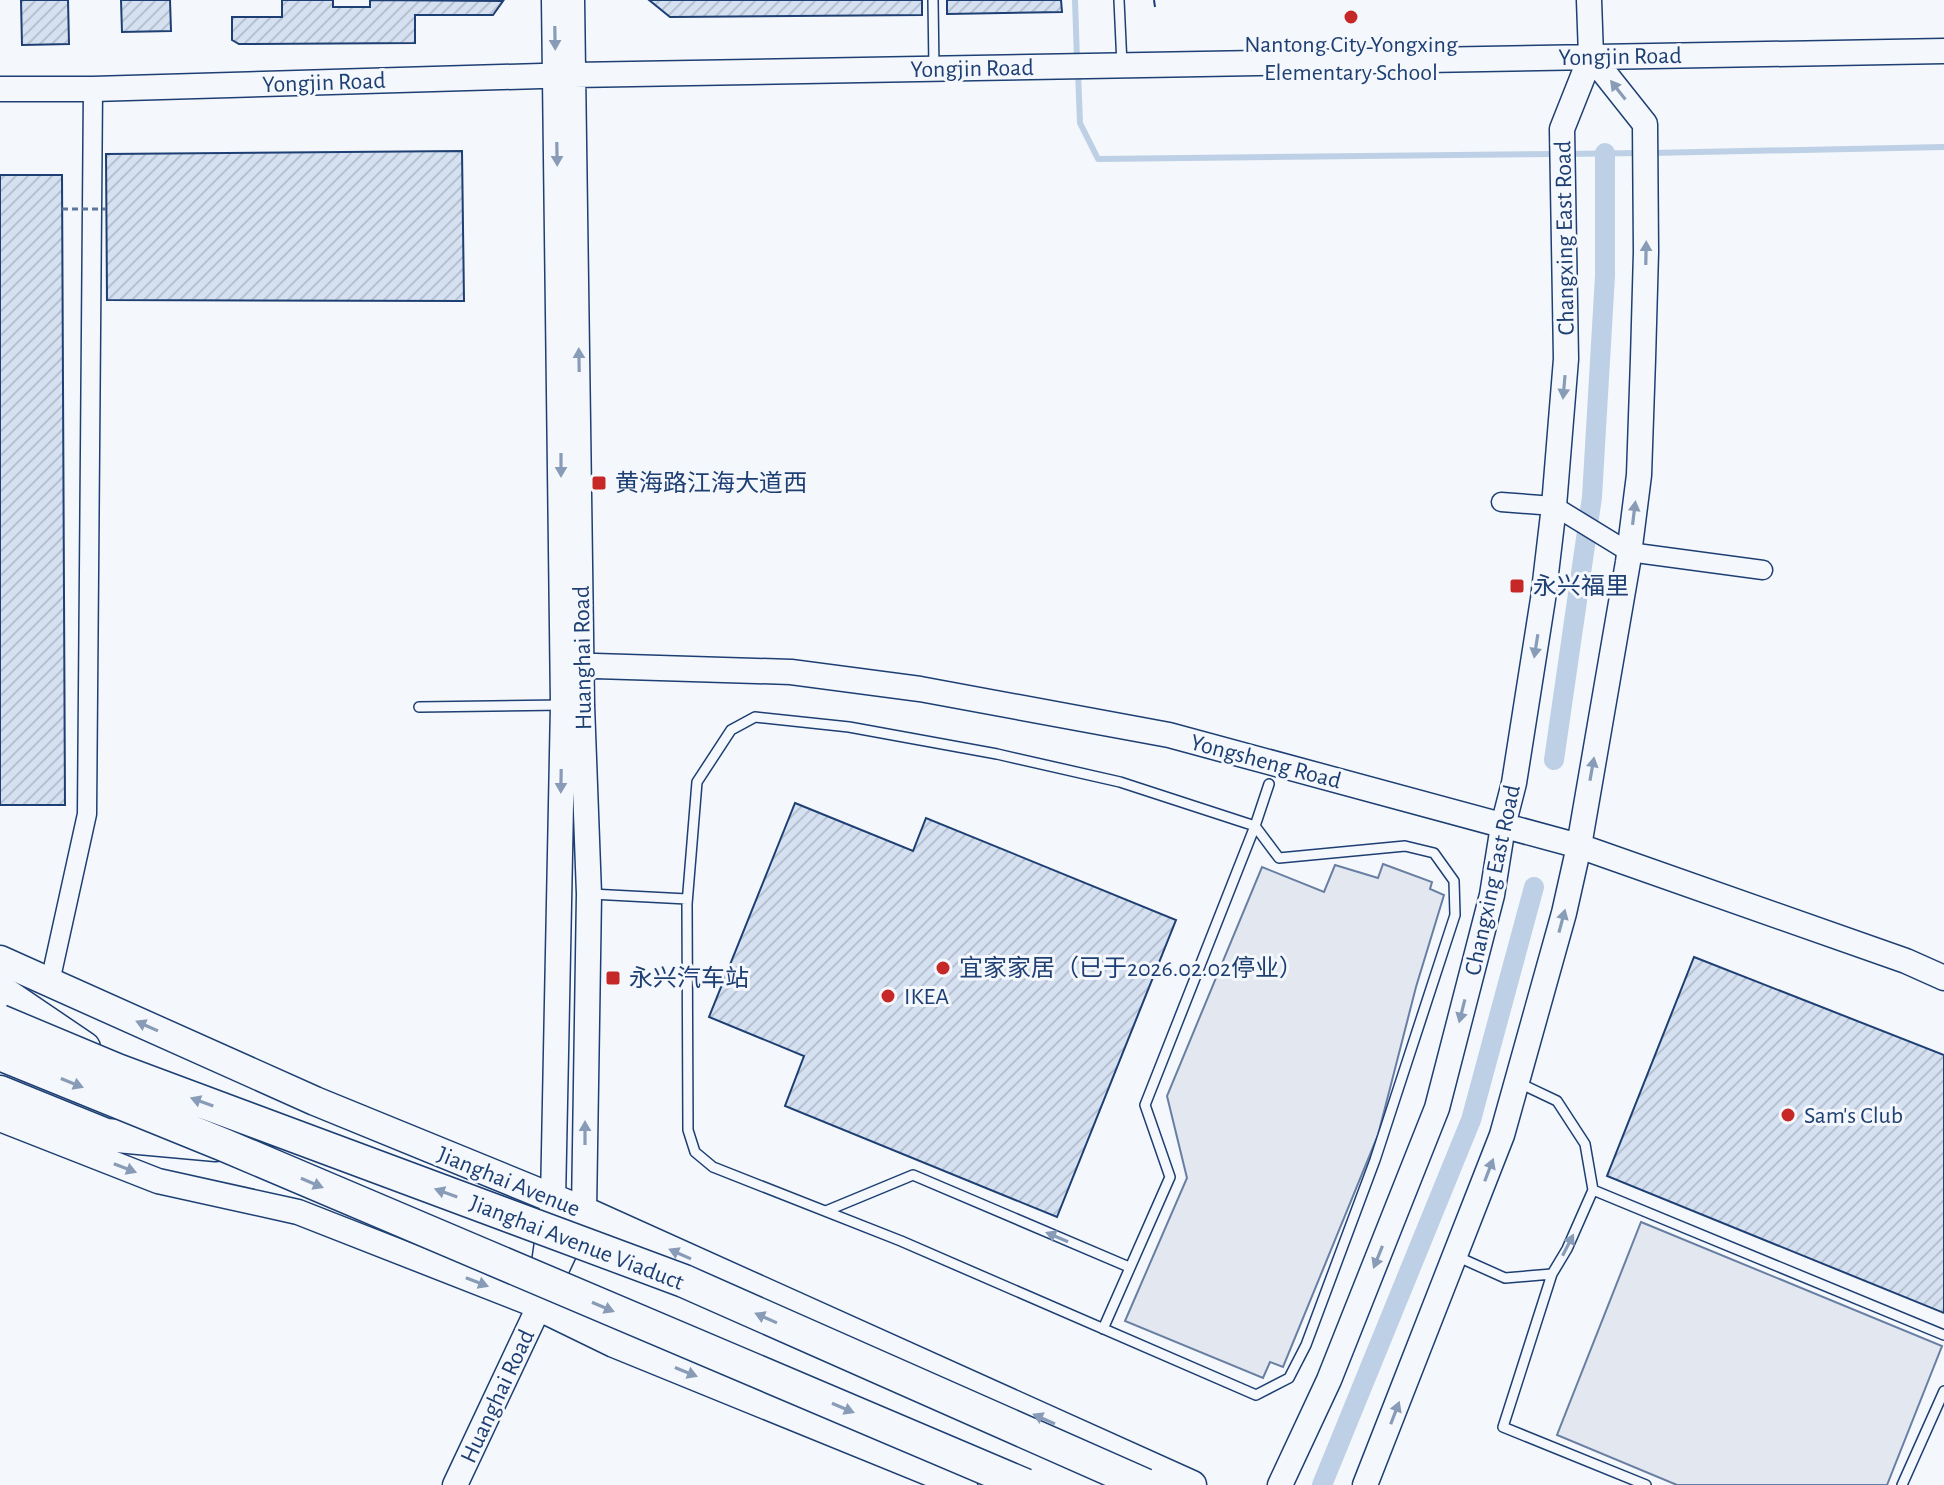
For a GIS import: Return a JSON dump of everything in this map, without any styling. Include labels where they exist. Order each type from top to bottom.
[{"type":"highway","points":[[0,991],[117,1070]]},
{"type":"highway","name":"Jianghai Avenue Viaduct","points":[[0,1021],[117,1070],[684,1281],[1145,1485]]},
{"type":"highway","name":"Jianghai Avenue Viaduct","points":[[0,1054],[224,1145],[1025,1485]]},
{"type":"highway","points":[[0,1092],[106,1135],[224,1145]]},
{"type":"main road","name":"Jianghai Avenue","points":[[0,960],[315,1101],[553,1201],[584,1211],[1192,1485]]},
{"type":"main road","points":[[538,1306],[614,1343],[963,1485]]},
{"type":"street","name":"Huanghai Road","points":[[554,0],[565,76]]},
{"type":"street","name":"Huanghai Road","points":[[538,1306],[553,1201],[572,705],[565,76],[572,0]]},
{"type":"street","points":[[1365,1485],[1502,1135],[1517,1082],[1564,913],[1579,846],[1629,552],[1639,475],[1646,252],[1645,124],[1591,56],[1589,0]]},
{"type":"street","name":"Yongjin Road","points":[[0,89],[1944,51]]},
{"type":"street","name":"Changxing East Road","points":[[1280,1485],[1329,1380],[1437,1108],[1492,895],[1503,826],[1514,783],[1543,599],[1554,506],[1566,359],[1562,129],[1591,56]]},
{"type":"street","points":[[50,982],[87,814],[89,252],[93,89]]},
{"type":"street","points":[[1501,502],[1554,506],[1629,552],[1763,570]]},
{"type":"street","name":"Yongsheng Road","points":[[572,665],[791,672],[920,689],[1169,735],[1579,846],[1906,961],[1944,978]]},
{"type":"street","name":"Huanghai Road","points":[[455,1485],[584,1211],[589,894],[572,705]]},
{"type":"street","points":[[0,1119],[158,1181],[298,1212],[538,1306]]},
{"type":"lane","points":[[933,0],[934,69]]},
{"type":"lane","points":[[1114,66],[1119,0]]},
{"type":"lane","points":[[419,707],[572,705]]},
{"type":"lane","points":[[755,717],[849,727],[997,754],[1120,782],[1255,826],[1279,858],[1405,846],[1434,853],[1454,881],[1455,915],[1343,1249],[1306,1345],[1289,1378],[1256,1395],[826,1211],[713,1167],[695,1152],[688,1130],[687,899],[697,782],[731,730],[755,717]]},
{"type":"lane","points":[[1103,1329],[1170,1177],[1145,1105],[1269,784]]},
{"type":"lane","points":[[589,894],[687,899]]},
{"type":"lane","points":[[1517,1082],[1557,1101],[1585,1144],[1593,1190],[1567,1249],[1552,1274],[1503,1427],[1646,1485]]},
{"type":"lane","points":[[826,1211],[913,1175],[1129,1267]]},
{"type":"lane","points":[[1593,1190],[1944,1335]]},
{"type":"lane","points":[[1456,1256],[1505,1278],[1552,1274]]},
{"type":"lane","points":[[1902,1485],[1944,1391]]},
{"type":"path","points":[[62,209],[106,209]]},
{"type":"shaded area","points":[[1383,864],[1432,882],[1430,889],[1444,895],[1416,987],[1378,1135],[1283,1367],[1270,1362],[1263,1378],[1125,1321],[1187,1178],[1167,1096],[1262,867],[1324,892],[1335,865],[1378,878]]},
{"type":"shaded area","points":[[1641,1222],[1942,1346],[1887,1485],[1677,1485],[1557,1435]]},
{"type":"building","points":[[21,0],[68,0],[69,44],[22,45]]},
{"type":"building","points":[[121,0],[170,0],[171,31],[122,32]]},
{"type":"building","points":[[282,0],[333,0],[333,7],[370,7],[370,0],[503,1],[493,15],[415,15],[415,43],[239,44],[232,40],[232,17],[282,17]]},
{"type":"building","points":[[649,0],[922,0],[922,15],[670,17]]},
{"type":"building","points":[[947,0],[1061,0],[1062,12],[947,14]]},
{"type":"building","points":[[462,151],[464,301],[107,300],[106,154]]},
{"type":"building","points":[[0,175],[62,175],[65,805],[0,805]]},
{"type":"building","name":"宜家家居（已于2026.02.02停业）","points":[[795,803],[913,851],[926,818],[1176,920],[1057,1217],[785,1106],[804,1056],[709,1017]]},
{"type":"building","name":"Sam's Club","points":[[1694,957],[1944,1055],[1944,1313],[1607,1176]]},
{"type":"waterway","points":[[1075,0],[1077,60]]},
{"type":"waterway","points":[[1078,72],[1080,123],[1098,159],[1555,154]]},
{"type":"waterway","points":[[1650,153],[1944,147]]},
{"type":"waterway","points":[[1554,760],[1592,497],[1605,276],[1605,153]]},
{"type":"waterway","points":[[1566,154],[1639,153]]},
{"type":"waterway","points":[[1322,1485],[1471,1120],[1534,887]]},
{"type":"fence","points":[[1154,0],[1155,7]]},
{"type":"place","name":"Nantong City Yongxing Elementary School","points":[[1351,17]]},
{"type":"place","name":"黄海路江海大道西","points":[[599,483]]},
{"type":"place","name":"永兴福里","points":[[1517,586]]},
{"type":"place","name":"宜家家居（已于2026.02.02停业）","points":[[943,968]]},
{"type":"place","name":"永兴汽车站","points":[[613,978]]},
{"type":"place","name":"IKEA","points":[[888,996]]},
{"type":"place","name":"Sam's Club","points":[[1788,1115]]}]
